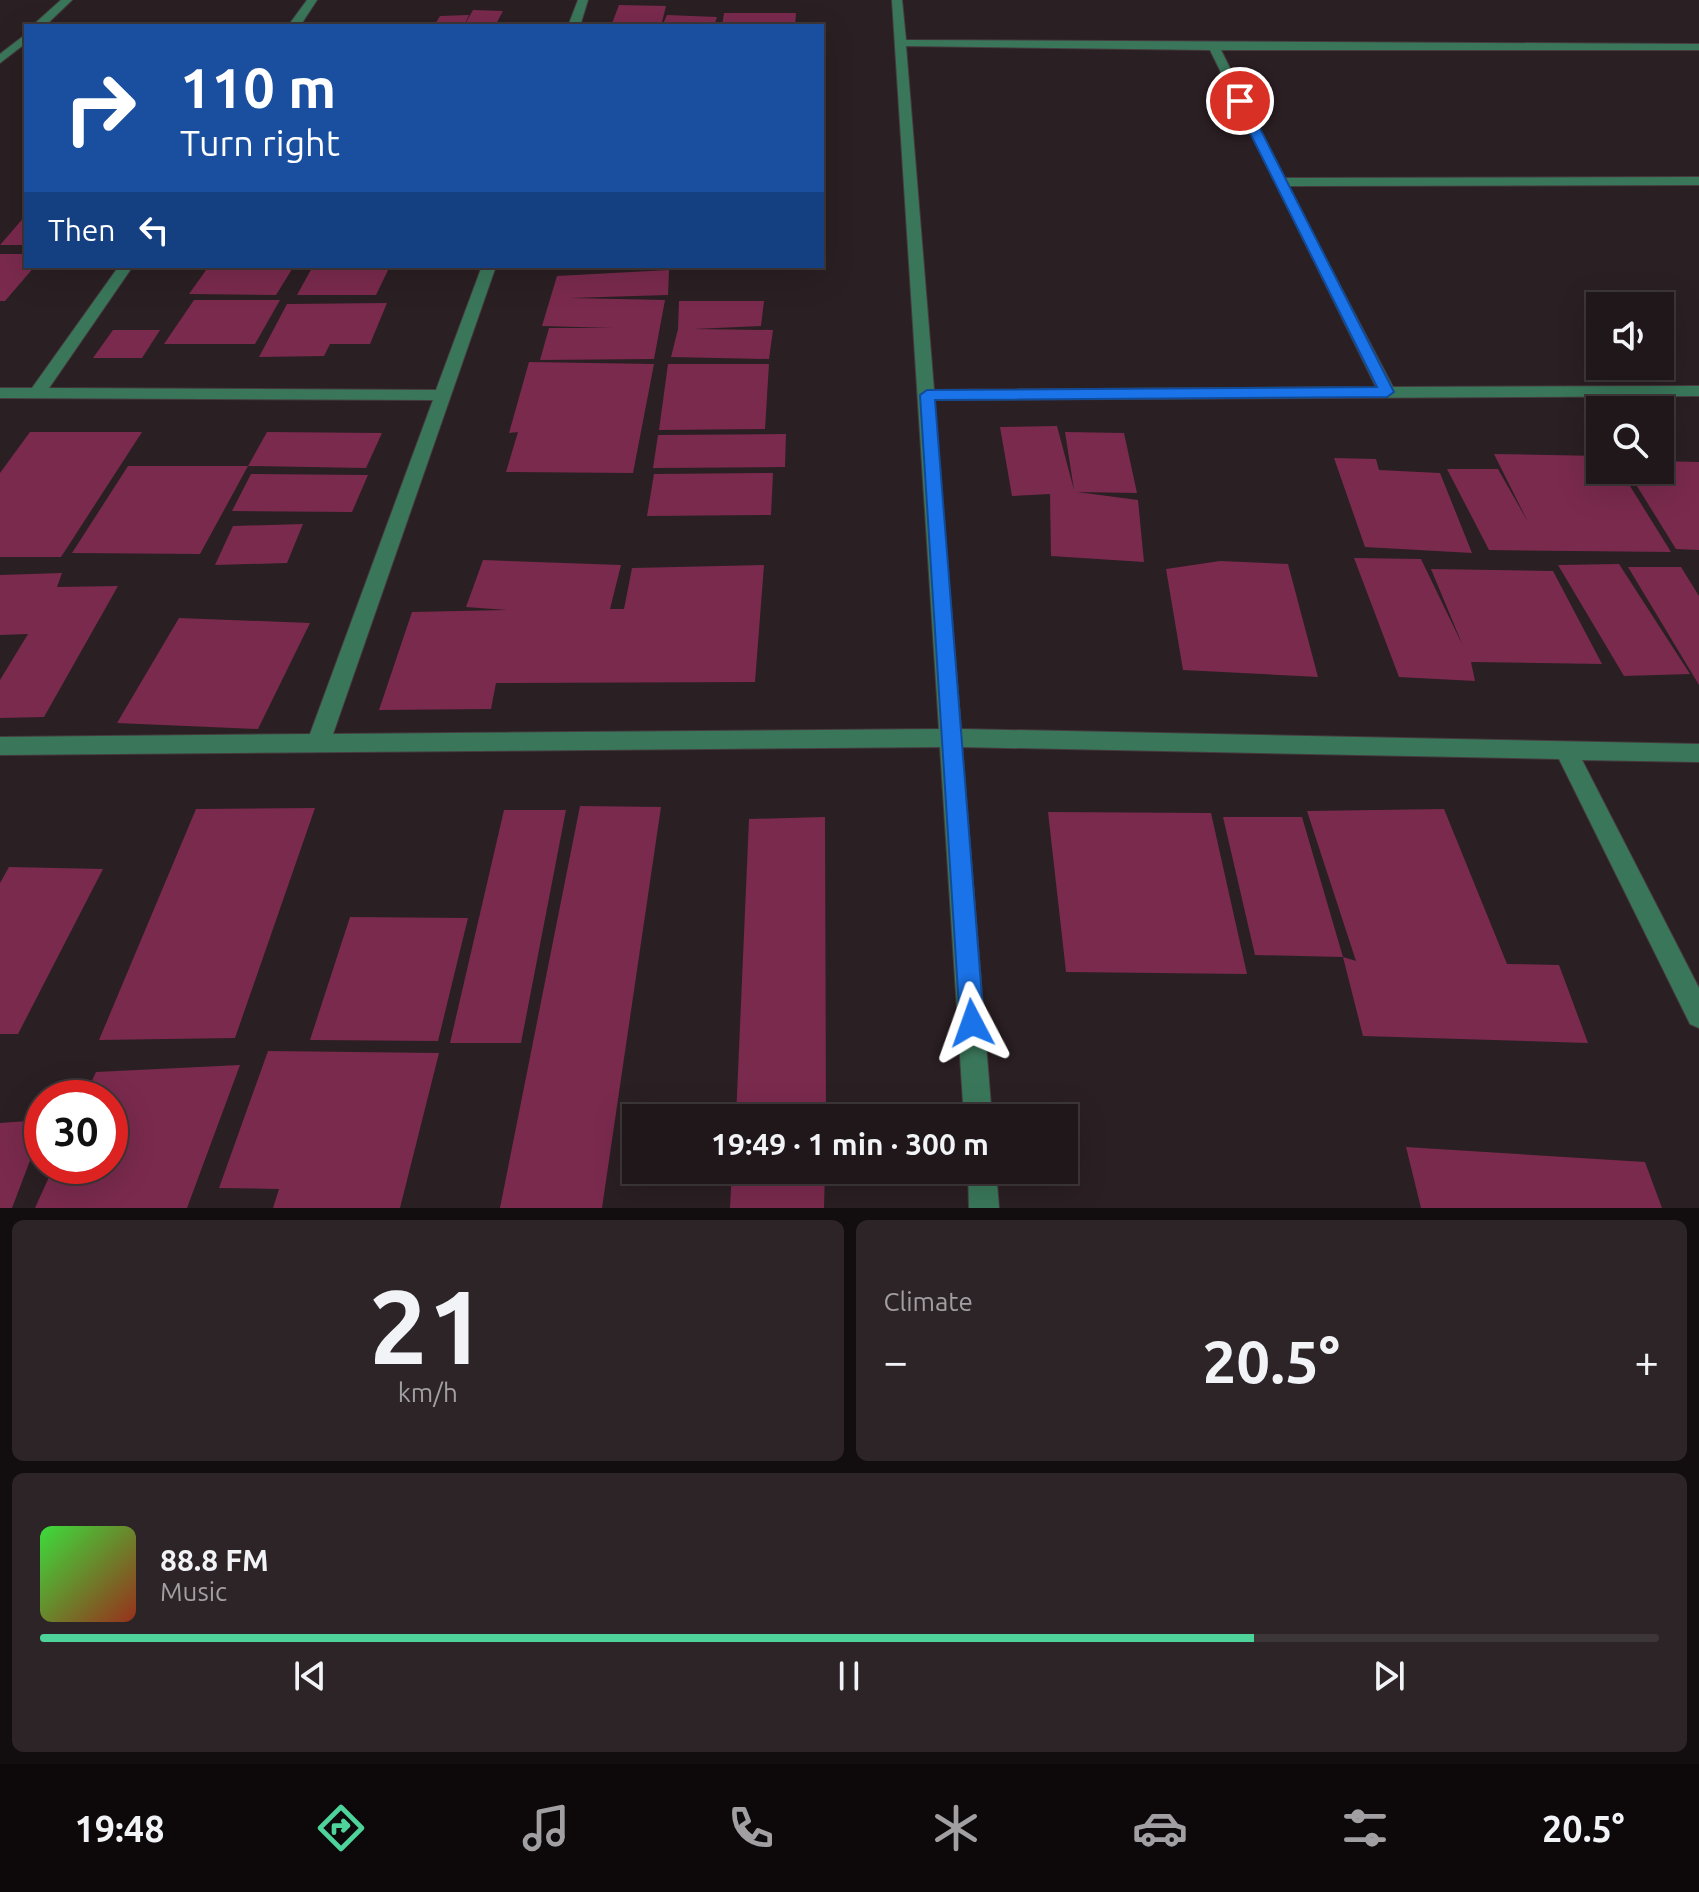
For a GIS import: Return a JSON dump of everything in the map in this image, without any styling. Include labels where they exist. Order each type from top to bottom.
[{"type":"street","points":[[40,24],[67,0]]},
{"type":"street","points":[[295,24],[312,0]]},
{"type":"street","points":[[575,24],[583,0]]},
{"type":"street","points":[[897,0],[953,738],[977,1104]]},
{"type":"street","points":[[0,60],[24,39]]},
{"type":"street","points":[[901,43],[1214,47],[1699,47]]},
{"type":"street","points":[[1214,47],[1279,182],[1387,392]]},
{"type":"street","points":[[1279,182],[1699,181]]},
{"type":"street","points":[[37,393],[125,268]]},
{"type":"street","points":[[318,744],[488,268]]},
{"type":"street","points":[[927,395],[1699,391]]},
{"type":"street","points":[[0,393],[443,395]]},
{"type":"street","points":[[0,746],[953,738],[1699,753]]},
{"type":"street","points":[[1567,752],[1699,1015]]},
{"type":"street","points":[[983,1184],[984,1208]]},
{"type":"building","points":[[619,5],[666,6],[662,24],[612,24]]},
{"type":"building","points":[[473,10],[503,11],[496,24],[465,24]]},
{"type":"building","points":[[724,13],[796,13],[795,24],[722,24]]},
{"type":"building","points":[[469,15],[465,24],[435,24],[440,16]]},
{"type":"building","points":[[667,15],[717,17],[715,24],[663,24]]},
{"type":"building","points":[[24,217],[24,245],[0,245]]},
{"type":"building","points":[[0,254],[24,254],[24,268],[33,268],[5,301],[0,301]]},
{"type":"building","points":[[208,268],[293,268],[276,295],[189,294]]},
{"type":"building","points":[[312,268],[389,268],[376,295],[297,295]]},
{"type":"building","points":[[669,270],[668,295],[570,298],[665,300],[654,359],[540,360],[549,328],[613,328],[542,326],[557,276]]},
{"type":"building","points":[[194,300],[280,300],[255,344],[164,344]]},
{"type":"building","points":[[679,301],[764,301],[761,326],[694,329],[773,330],[769,359],[671,357],[678,329]]},
{"type":"building","points":[[387,303],[370,344],[330,344],[324,356],[259,357],[287,304]]},
{"type":"building","points":[[113,330],[160,330],[142,358],[93,358]]},
{"type":"building","points":[[529,362],[654,364],[633,473],[506,472],[518,432],[509,433]]},
{"type":"building","points":[[668,364],[769,364],[765,429],[659,430]]},
{"type":"building","points":[[1057,426],[1074,490],[1065,432],[1124,433],[1137,493],[1077,492],[1138,500],[1144,562],[1051,556],[1050,494],[1012,496],[1000,427]]},
{"type":"building","points":[[30,432],[142,432],[61,557],[0,557],[0,473]]},
{"type":"building","points":[[267,432],[382,433],[366,468],[248,466]]},
{"type":"building","points":[[786,434],[785,467],[653,468],[658,435]]},
{"type":"building","points":[[1494,454],[1586,456],[1586,484],[1629,484],[1671,552],[1489,550],[1447,469],[1498,469],[1528,522]]},
{"type":"building","points":[[1334,458],[1376,459],[1379,470],[1440,473],[1472,553],[1365,547]]},
{"type":"building","points":[[1674,461],[1699,462],[1699,550],[1676,549],[1636,484],[1674,484]]},
{"type":"building","points":[[128,466],[248,466],[200,554],[72,553]]},
{"type":"building","points":[[773,473],[771,515],[647,516],[654,474]]},
{"type":"building","points":[[251,474],[368,475],[352,512],[232,511]]},
{"type":"building","points":[[303,524],[287,563],[215,565],[233,526]]},
{"type":"building","points":[[1354,558],[1421,559],[1463,646],[1431,569],[1553,571],[1602,664],[1471,662],[1475,681],[1399,677]]},
{"type":"building","points":[[483,560],[621,565],[610,609],[624,609],[632,568],[764,565],[755,682],[496,683],[491,709],[379,710],[412,612],[507,610],[466,607]]},
{"type":"building","points":[[1220,561],[1288,564],[1318,677],[1183,670],[1166,569]]},
{"type":"building","points":[[1619,564],[1690,674],[1624,676],[1558,565]]},
{"type":"building","points":[[1628,567],[1681,567],[1699,596],[1699,685]]},
{"type":"building","points":[[62,573],[57,587],[118,586],[44,717],[0,718],[0,680],[28,634],[0,635],[0,575]]},
{"type":"building","points":[[179,618],[310,623],[258,729],[117,723]]},
{"type":"building","points":[[580,806],[661,807],[602,1208],[500,1208]]},
{"type":"building","points":[[315,808],[235,1038],[99,1040],[196,809]]},
{"type":"building","points":[[1444,809],[1507,964],[1559,965],[1588,1043],[1363,1036],[1343,957],[1356,961],[1307,811]]},
{"type":"building","points":[[504,810],[566,810],[521,1043],[450,1043]]},
{"type":"building","points":[[1048,812],[1211,813],[1247,974],[1066,972]]},
{"type":"building","points":[[825,817],[826,1104],[737,1104],[749,819]]},
{"type":"building","points":[[1223,817],[1302,817],[1343,957],[1255,955]]},
{"type":"building","points":[[9,867],[103,869],[18,1034],[0,1034],[0,883]]},
{"type":"building","points":[[350,917],[468,918],[438,1041],[310,1040]]},
{"type":"building","points":[[268,1051],[439,1053],[400,1208],[273,1208],[279,1189],[219,1188]]},
{"type":"building","points":[[240,1065],[187,1208],[35,1208],[46,1184],[128,1184],[128,1080],[92,1080],[96,1072]]},
{"type":"building","points":[[24,1121],[24,1176],[12,1208],[0,1208],[0,1123]]},
{"type":"building","points":[[1406,1147],[1645,1162],[1662,1208],[1421,1208]]},
{"type":"building","points":[[731,1184],[825,1184],[824,1208],[730,1208]]},
{"type":"route","points":[[972,1023],[927,395],[1387,392],[1240,101]]}]
